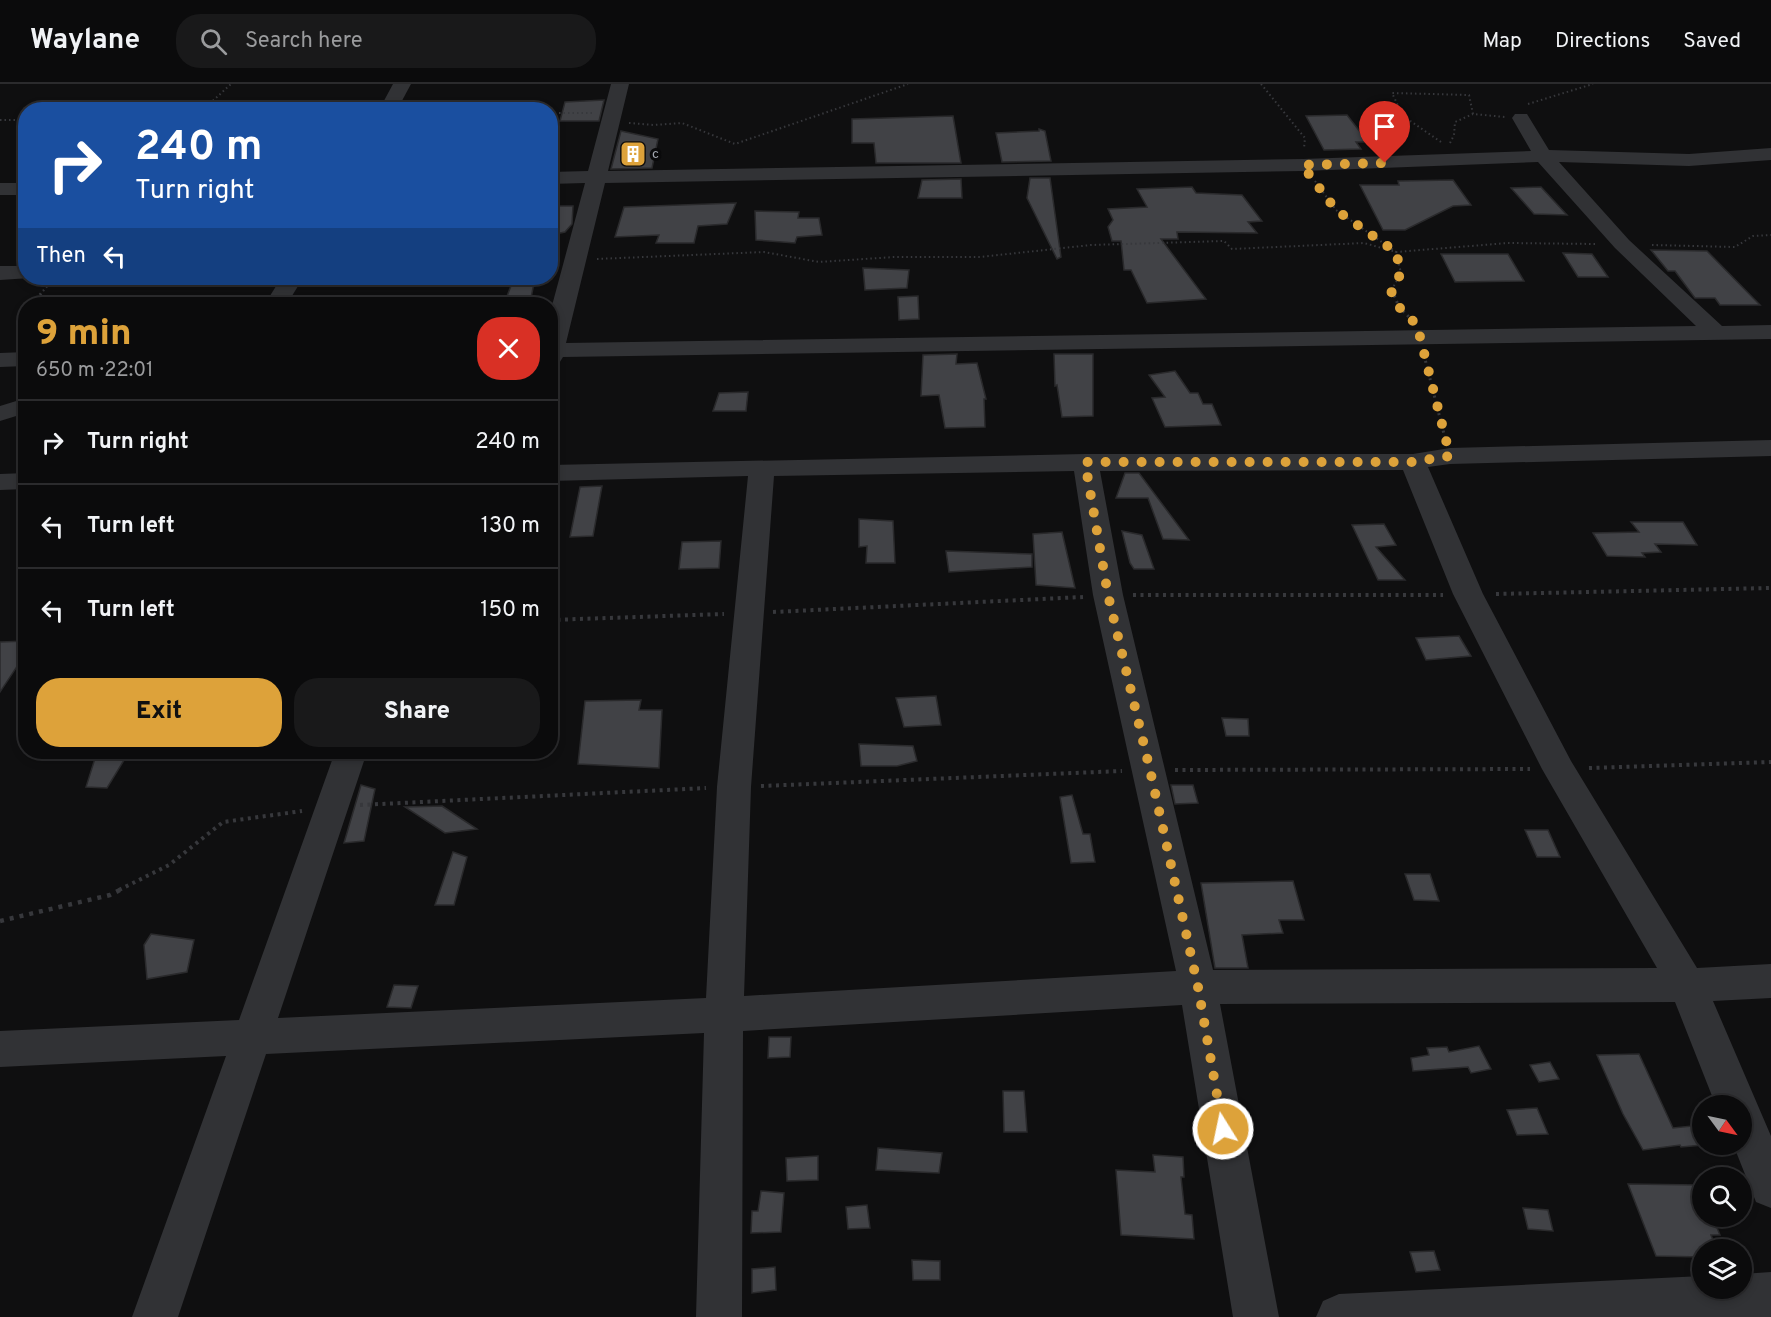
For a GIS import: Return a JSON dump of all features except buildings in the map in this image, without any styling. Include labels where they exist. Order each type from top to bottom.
[{"type":"street","points":[[392,102],[402,84]]},
{"type":"street","points":[[558,332],[578,260],[620,84]]},
{"type":"street","points":[[1521,118],[1543,156],[1622,244],[1716,333]]},
{"type":"street","points":[[558,178],[1302,165],[1543,156],[1689,160],[1771,154]]},
{"type":"street","points":[[0,189],[18,189]]},
{"type":"street","points":[[558,260],[578,260]]},
{"type":"street","points":[[0,273],[18,272]]},
{"type":"street","points":[[558,354],[1771,332]]},
{"type":"street","points":[[0,360],[18,359]]},
{"type":"street","points":[[0,414],[18,408]]},
{"type":"street","points":[[558,473],[1085,462],[1413,462],[1450,456],[1771,448]]},
{"type":"street","points":[[1085,462],[1108,595],[1198,987],[1256,1317]]},
{"type":"street","points":[[1413,462],[1468,594],[1559,769],[1687,985],[1732,1095]]},
{"type":"street","points":[[719,1317],[724,1015],[734,787],[762,467]]},
{"type":"street","points":[[0,482],[18,481]]},
{"type":"street","points":[[155,1317],[349,759]]},
{"type":"street","points":[[0,1049],[724,1015],[1198,987],[1687,985],[1771,981]]},
{"type":"street","points":[[1752,1140],[1771,1187]]},
{"type":"street","points":[[1339,1317],[1771,1295]]},
{"type":"path","points":[[214,102],[231,84]]},
{"type":"path","points":[[654,125],[682,123],[735,144],[908,84]]},
{"type":"path","points":[[1260,84],[1305,138],[1302,165],[1336,210],[1396,252],[1401,273],[1391,291],[1399,307],[1417,325],[1450,456]]},
{"type":"path","points":[[1521,118],[1509,106],[1535,103],[1593,84]]},
{"type":"path","points":[[1473,114],[1469,95],[1392,93],[1403,116],[1434,136],[1446,148],[1454,135],[1455,122],[1473,114],[1521,118]]},
{"type":"path","points":[[0,120],[18,120]]},
{"type":"path","points":[[578,260],[764,252],[819,262],[894,257],[980,256],[1091,245],[1224,241],[1232,249],[1364,243],[1396,252],[1508,243],[1735,247],[1753,236],[1771,235]]},
{"type":"path","points":[[38,297],[49,285]]},
{"type":"path","points":[[558,621],[749,614],[1108,595],[1468,594],[1771,588]]},
{"type":"path","points":[[0,921],[110,895],[169,865],[223,822],[333,806],[1150,770],[1559,769],[1771,762]]},
{"type":"place","name":"c","points":[[633,154]]},
{"type":"route","points":[[1223,1129],[1198,987],[1108,595],[1085,462],[1413,462],[1450,456],[1417,325],[1399,307],[1391,291],[1401,273],[1396,252],[1336,210],[1302,165],[1385,163]]}]
